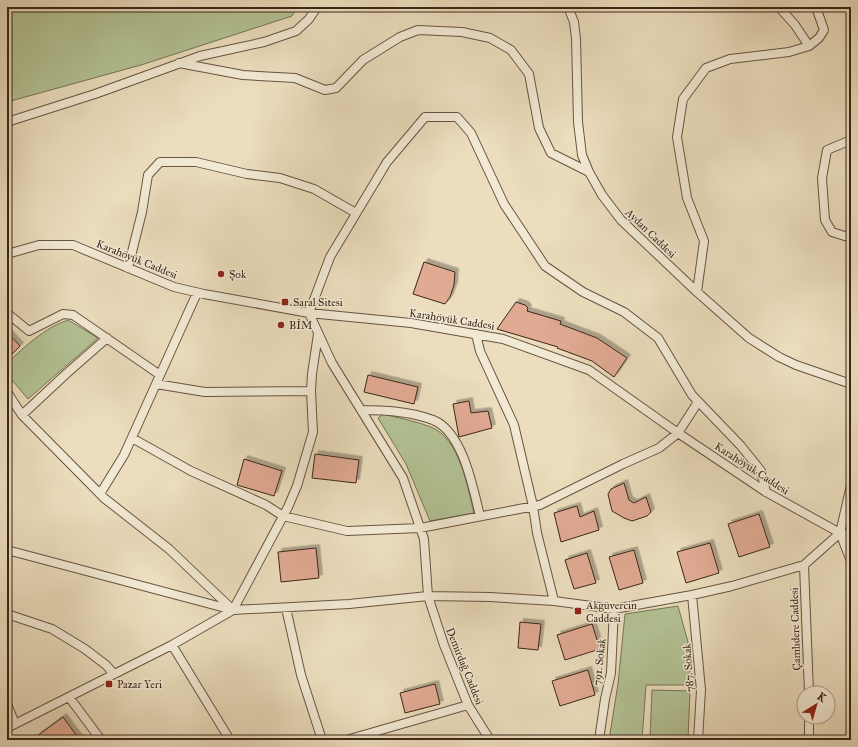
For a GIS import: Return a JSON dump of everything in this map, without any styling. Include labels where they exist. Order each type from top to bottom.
[{"type":"street","points":[[7,122],[95,94],[200,56],[264,42],[296,31],[309,19],[317,7]]},
{"type":"street","name":"Aydan Caddesi","points":[[568,7],[574,22],[576,39],[578,122],[582,155],[589,172],[602,195],[621,220],[748,338],[766,350],[796,365],[851,384]]},
{"type":"street","points":[[779,7],[795,25],[809,46]]},
{"type":"street","points":[[697,292],[704,241],[687,198],[677,136],[682,99],[706,68],[730,59],[789,52],[809,46],[819,38],[824,30],[816,7]]},
{"type":"street","points":[[179,63],[243,75],[295,78],[325,90],[336,88],[363,60],[400,37],[418,30],[462,32],[490,38],[511,50],[529,74],[539,128],[551,153],[589,172]]},
{"type":"street","points":[[309,313],[330,257],[387,162],[425,117],[457,117],[471,133],[504,204],[545,266],[583,292],[624,312],[658,338],[692,395],[740,446],[761,471],[766,492]]},
{"type":"street","points":[[851,140],[827,150],[822,178],[825,220],[832,232],[851,238]]},
{"type":"street","points":[[128,268],[142,212],[148,175],[160,162],[196,162],[247,174],[280,178],[314,189],[356,213]]},
{"type":"street","name":"Karahöyük Caddesi","points":[[7,254],[39,245],[73,245],[174,287],[197,293],[309,313],[411,323],[502,339],[589,370],[678,433],[766,492],[840,533],[851,536]]},
{"type":"street","points":[[100,494],[124,455],[197,293]]},
{"type":"street","points":[[7,313],[29,331],[63,314],[73,316],[160,375]]},
{"type":"street","name":"Demirdağ Caddesi","points":[[309,313],[332,363],[402,478],[424,539],[428,596],[444,645],[468,705],[490,740]]},
{"type":"street","points":[[7,704],[11,726],[172,645],[233,610],[283,516],[297,486],[313,432],[311,391],[318,334]]},
{"type":"street","points":[[476,334],[480,351],[514,425],[537,533],[554,601]]},
{"type":"street","points":[[22,414],[107,338]]},
{"type":"street","points":[[156,384],[205,392],[311,391]]},
{"type":"street","points":[[7,392],[22,414],[100,494],[169,549],[233,610]]},
{"type":"street","points":[[132,438],[191,471],[266,505],[283,516],[348,531],[420,528],[540,505],[659,448],[678,433],[698,402]]},
{"type":"street","points":[[361,410],[391,411],[419,417],[434,421],[445,429],[464,458],[480,516]]},
{"type":"street","points":[[851,485],[840,533],[851,561]]},
{"type":"street","points":[[7,550],[233,610],[349,604],[428,596],[490,597],[554,601],[614,609],[732,586],[804,565],[840,533]]},
{"type":"street","name":"Çamlıdere Caddesi","points":[[804,565],[809,685]]},
{"type":"street","name":"787. Sokak","points":[[692,595],[701,690],[698,740]]},
{"type":"street","points":[[286,608],[301,675],[322,740]]},
{"type":"street","name":"791. Sokak","points":[[599,740],[605,699],[611,672],[614,609]]},
{"type":"street","points":[[7,614],[52,629],[84,649],[106,665],[114,674]]},
{"type":"street","points":[[172,645],[230,740]]},
{"type":"street","points":[[69,697],[101,740]]},
{"type":"street","points":[[346,740],[468,705]]},
{"type":"street","points":[[809,725],[809,740]]},
{"type":"green space","points":[[7,7],[297,7],[292,16],[141,65],[7,102]]},
{"type":"green space","points":[[68,320],[98,338],[28,399],[7,374],[7,363],[43,333],[59,323]]},
{"type":"green space","points":[[383,414],[413,421],[431,427],[441,433],[456,452],[461,464],[474,513],[430,521],[406,464],[378,418]]},
{"type":"green space","points":[[678,606],[688,642],[691,685],[646,685],[642,740],[609,740],[618,684],[625,614]]},
{"type":"green space","points":[[652,690],[690,691],[688,740],[650,740]]},
{"type":"building","points":[[424,262],[455,272],[454,285],[450,297],[445,304],[413,294]]},
{"type":"building","points":[[516,302],[525,305],[528,308],[527,311],[561,321],[560,324],[597,338],[627,358],[614,377],[592,361],[557,348],[558,347],[497,329]]},
{"type":"building","points":[[7,332],[20,346],[7,359]]},
{"type":"building","points":[[368,375],[418,387],[414,404],[364,392]]},
{"type":"building","points":[[469,401],[471,413],[488,411],[492,428],[459,437],[453,404]]},
{"type":"building","points":[[315,454],[359,460],[356,483],[312,478]]},
{"type":"building","points":[[244,459],[282,471],[274,496],[237,485]]},
{"type":"building","points":[[624,483],[629,500],[634,503],[646,497],[651,512],[647,516],[632,521],[612,511],[608,494],[611,489]]},
{"type":"building","points":[[577,506],[580,517],[594,511],[599,530],[561,542],[554,513]]},
{"type":"building","points":[[759,514],[770,547],[739,557],[728,524]]},
{"type":"building","points":[[710,543],[719,573],[686,583],[677,552]]},
{"type":"building","points":[[316,548],[319,578],[281,582],[278,552]]},
{"type":"building","points":[[634,550],[643,583],[619,590],[609,557]]},
{"type":"building","points":[[587,553],[596,583],[574,589],[565,560]]},
{"type":"building","points":[[520,622],[541,624],[538,650],[518,648]]},
{"type":"building","points":[[592,624],[600,649],[565,660],[557,635]]},
{"type":"building","points":[[588,670],[595,695],[560,706],[552,681]]},
{"type":"building","points":[[435,684],[440,704],[405,713],[400,693]]},
{"type":"building","points":[[63,717],[80,740],[41,740],[37,736]]},
{"type":"place","name":"Şok","points":[[221,274]]},
{"type":"place","name":"Saral Sitesi","points":[[285,302]]},
{"type":"place","name":"BİM","points":[[281,325]]},
{"type":"place","name":"Akgüvercin Caddesi","points":[[578,611]]},
{"type":"place","name":"Pazar Yeri","points":[[109,684]]}]
